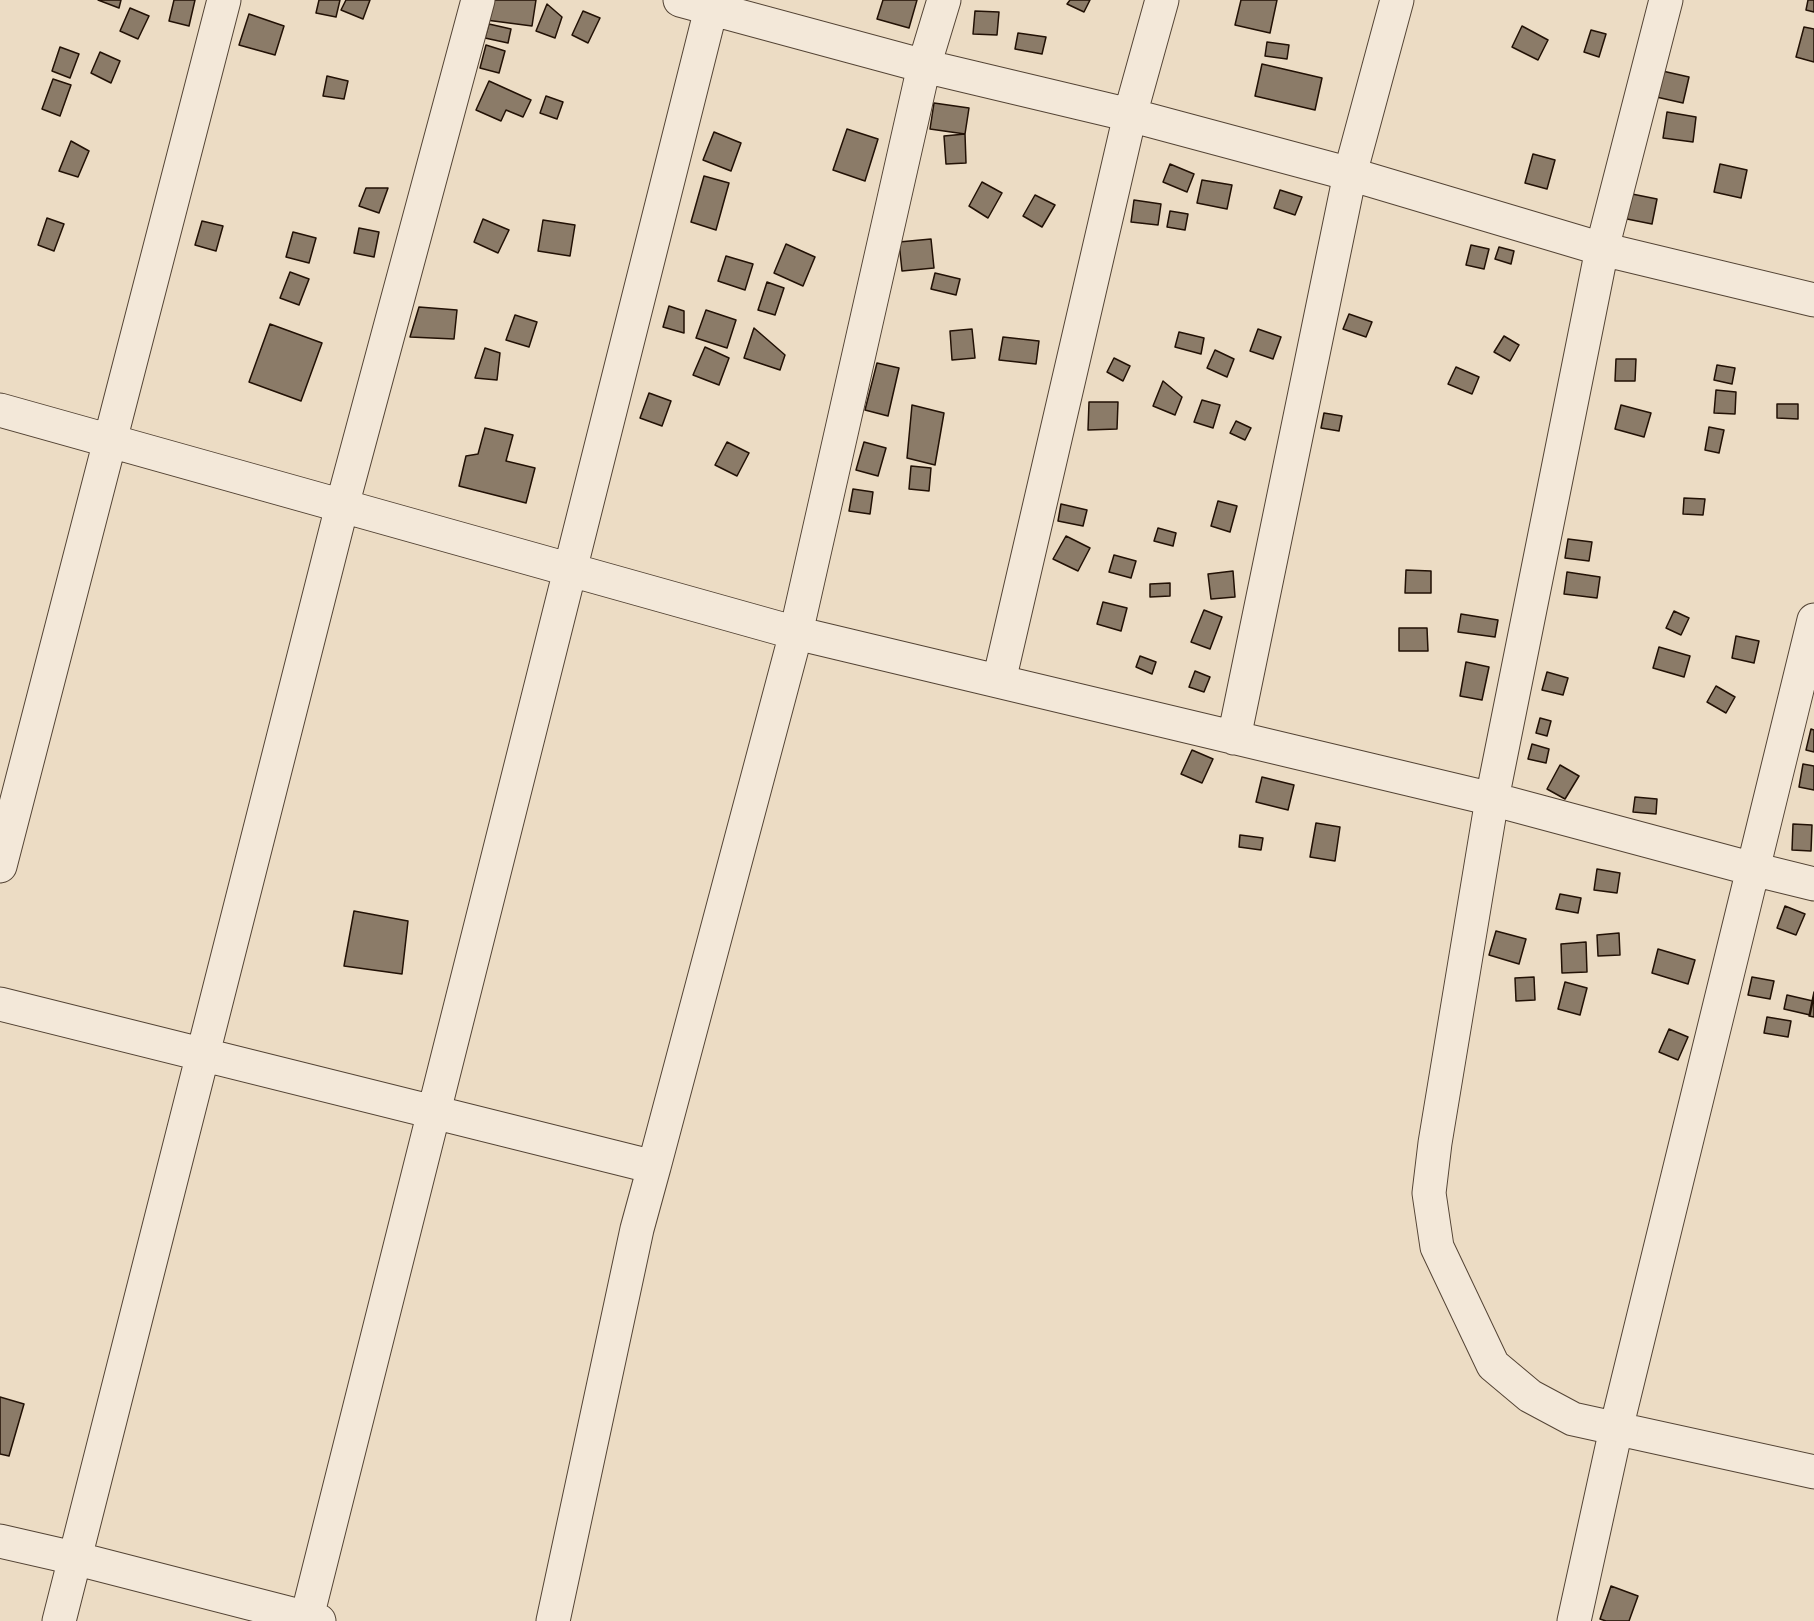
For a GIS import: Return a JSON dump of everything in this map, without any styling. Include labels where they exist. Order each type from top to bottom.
[{"type":"street","points":[[0,866],[224,0]]},
{"type":"street","points":[[59,1621],[342,506],[478,0]]},
{"type":"street","points":[[680,0],[924,66],[1130,115],[1350,174],[1602,249],[1814,300]]},
{"type":"street","points":[[553,1621],[637,1229],[796,633],[924,66],[944,0]]},
{"type":"street","points":[[999,681],[1130,115],[1162,0]]},
{"type":"street","points":[[1234,738],[1350,174],[1397,0]]},
{"type":"street","points":[[1666,0],[1602,249],[1492,799],[1435,1143],[1429,1193],[1437,1247],[1470,1321],[1493,1365],[1530,1396],[1573,1419],[1814,1472]]},
{"type":"street","points":[[0,1541],[311,1620],[435,1111],[711,9]]},
{"type":"street","points":[[0,410],[796,633],[1492,799],[1814,884]]},
{"type":"street","points":[[1574,1621],[1616,1429],[1814,620]]},
{"type":"street","points":[[0,1004],[654,1167]]},
{"type":"building","points":[[98,0],[121,0],[119,8]]},
{"type":"building","points":[[174,0],[195,0],[189,26],[169,21]]},
{"type":"building","points":[[319,0],[340,0],[336,17],[316,13]]},
{"type":"building","points":[[346,0],[370,0],[363,19],[341,10]]},
{"type":"building","points":[[488,0],[536,0],[532,26],[486,20]]},
{"type":"building","points":[[883,0],[917,0],[909,28],[877,19]]},
{"type":"building","points":[[1070,0],[1090,0],[1084,12],[1067,4]]},
{"type":"building","points":[[1241,0],[1277,0],[1270,33],[1235,25]]},
{"type":"building","points":[[1808,0],[1814,0],[1814,12],[1806,10]]},
{"type":"building","points":[[547,4],[562,17],[555,38],[536,31]]},
{"type":"building","points":[[130,8],[149,16],[138,39],[120,31]]},
{"type":"building","points":[[583,11],[600,18],[588,43],[572,35]]},
{"type":"building","points":[[975,11],[999,12],[997,35],[973,34]]},
{"type":"building","points":[[249,14],[284,26],[275,55],[239,45]]},
{"type":"building","points":[[489,24],[511,29],[508,43],[485,38]]},
{"type":"building","points":[[1522,26],[1548,40],[1538,60],[1512,47]]},
{"type":"building","points":[[1804,27],[1814,29],[1814,62],[1796,57]]},
{"type":"building","points":[[1591,30],[1606,34],[1599,57],[1584,52]]},
{"type":"building","points":[[1018,33],[1046,37],[1042,54],[1015,49]]},
{"type":"building","points":[[1267,42],[1289,45],[1287,59],[1265,56]]},
{"type":"building","points":[[486,45],[505,51],[499,73],[480,68]]},
{"type":"building","points":[[60,47],[79,54],[70,78],[52,71]]},
{"type":"building","points":[[100,52],[120,61],[111,83],[91,73]]},
{"type":"building","points":[[1262,64],[1322,78],[1315,110],[1255,96]]},
{"type":"building","points":[[1658,70],[1689,77],[1683,103],[1652,96]]},
{"type":"building","points":[[327,76],[348,81],[344,99],[323,96]]},
{"type":"building","points":[[53,79],[71,85],[60,116],[42,109]]},
{"type":"building","points":[[489,81],[531,100],[523,117],[506,110],[501,121],[476,110]]},
{"type":"building","points":[[546,96],[563,102],[557,119],[540,113]]},
{"type":"building","points":[[934,103],[969,108],[965,134],[930,129]]},
{"type":"building","points":[[1667,112],[1696,117],[1693,142],[1663,138]]},
{"type":"building","points":[[847,129],[878,139],[865,181],[833,170]]},
{"type":"building","points":[[714,132],[741,143],[731,171],[703,160]]},
{"type":"building","points":[[965,134],[966,163],[946,164],[944,136]]},
{"type":"building","points":[[71,141],[89,151],[78,177],[59,171]]},
{"type":"building","points":[[1533,154],[1555,160],[1547,189],[1525,183]]},
{"type":"building","points":[[1170,164],[1194,174],[1187,192],[1163,182]]},
{"type":"building","points":[[1720,164],[1747,170],[1741,198],[1714,192]]},
{"type":"building","points":[[704,176],[729,183],[716,230],[691,222]]},
{"type":"building","points":[[1202,180],[1232,185],[1227,209],[1197,203]]},
{"type":"building","points":[[982,182],[1002,193],[988,218],[969,206]]},
{"type":"building","points":[[366,188],[388,188],[379,213],[359,206]]},
{"type":"building","points":[[1280,190],[1302,197],[1295,215],[1274,208]]},
{"type":"building","points":[[1622,192],[1657,199],[1652,224],[1617,217]]},
{"type":"building","points":[[1035,195],[1055,205],[1042,227],[1023,216]]},
{"type":"building","points":[[1134,200],[1161,204],[1158,225],[1131,222]]},
{"type":"building","points":[[1170,211],[1188,214],[1185,230],[1167,227]]},
{"type":"building","points":[[47,218],[64,224],[54,251],[38,245]]},
{"type":"building","points":[[483,219],[509,230],[498,253],[474,242]]},
{"type":"building","points":[[543,220],[575,225],[570,256],[538,251]]},
{"type":"building","points":[[202,221],[223,226],[216,251],[195,245]]},
{"type":"building","points":[[359,228],[379,232],[374,257],[354,253]]},
{"type":"building","points":[[293,232],[316,238],[309,263],[286,257]]},
{"type":"building","points":[[931,239],[934,268],[902,271],[899,242]]},
{"type":"building","points":[[786,244],[815,257],[803,286],[774,273]]},
{"type":"building","points":[[1471,245],[1489,249],[1484,269],[1466,265]]},
{"type":"building","points":[[1499,247],[1514,251],[1511,264],[1495,259]]},
{"type":"building","points":[[726,256],[753,264],[745,290],[718,281]]},
{"type":"building","points":[[290,272],[309,279],[299,305],[280,298]]},
{"type":"building","points":[[935,273],[960,279],[956,295],[931,289]]},
{"type":"building","points":[[767,282],[784,288],[775,315],[758,310]]},
{"type":"building","points":[[669,306],[684,311],[684,333],[663,327]]},
{"type":"building","points":[[419,307],[457,310],[454,339],[410,337]]},
{"type":"building","points":[[706,310],[736,320],[727,348],[696,338]]},
{"type":"building","points":[[1349,314],[1372,322],[1366,337],[1343,329]]},
{"type":"building","points":[[515,315],[537,322],[529,347],[506,340]]},
{"type":"building","points":[[270,324],[322,343],[301,401],[249,382]]},
{"type":"building","points":[[754,328],[785,355],[780,370],[744,358]]},
{"type":"building","points":[[972,329],[975,358],[952,360],[950,331]]},
{"type":"building","points":[[1258,329],[1281,337],[1273,359],[1250,351]]},
{"type":"building","points":[[1179,332],[1204,338],[1201,354],[1175,347]]},
{"type":"building","points":[[1504,336],[1519,345],[1510,361],[1494,352]]},
{"type":"building","points":[[1003,337],[1039,341],[1036,364],[999,360]]},
{"type":"building","points":[[705,347],[729,358],[719,385],[693,375]]},
{"type":"building","points":[[485,348],[500,353],[497,380],[475,378]]},
{"type":"building","points":[[1215,350],[1234,359],[1227,377],[1207,368]]},
{"type":"building","points":[[1114,358],[1130,366],[1123,381],[1107,372]]},
{"type":"building","points":[[1616,359],[1636,359],[1635,381],[1615,381]]},
{"type":"building","points":[[877,363],[899,368],[888,416],[865,410]]},
{"type":"building","points":[[1717,365],[1735,368],[1732,384],[1714,380]]},
{"type":"building","points":[[1456,367],[1479,377],[1472,394],[1448,384]]},
{"type":"building","points":[[1163,381],[1182,397],[1175,415],[1153,406]]},
{"type":"building","points":[[1716,390],[1736,392],[1735,414],[1714,413]]},
{"type":"building","points":[[649,393],[671,401],[662,426],[640,418]]},
{"type":"building","points":[[1202,400],[1220,405],[1213,428],[1194,422]]},
{"type":"building","points":[[1089,402],[1118,402],[1117,429],[1088,430]]},
{"type":"building","points":[[1777,404],[1798,404],[1798,419],[1777,418]]},
{"type":"building","points":[[912,405],[944,413],[935,465],[907,458]]},
{"type":"building","points":[[1621,405],[1651,413],[1644,437],[1615,429]]},
{"type":"building","points":[[1324,413],[1342,416],[1339,431],[1321,428]]},
{"type":"building","points":[[1236,421],[1251,428],[1245,440],[1230,433]]},
{"type":"building","points":[[1709,427],[1724,430],[1719,453],[1705,450]]},
{"type":"building","points":[[485,428],[513,435],[506,461],[535,468],[526,503],[459,486],[466,456],[478,454]]},
{"type":"building","points":[[727,442],[749,453],[737,476],[715,465]]},
{"type":"building","points":[[864,442],[886,448],[878,476],[856,470]]},
{"type":"building","points":[[911,466],[931,468],[929,491],[909,489]]},
{"type":"building","points":[[853,489],[873,492],[870,514],[849,511]]},
{"type":"building","points":[[1684,498],[1705,499],[1703,515],[1683,514]]},
{"type":"building","points":[[1218,501],[1237,506],[1230,532],[1211,526]]},
{"type":"building","points":[[1061,504],[1087,510],[1083,526],[1058,521]]},
{"type":"building","points":[[1158,528],[1176,533],[1173,546],[1154,541]]},
{"type":"building","points":[[1066,536],[1090,548],[1078,571],[1053,559]]},
{"type":"building","points":[[1568,539],[1592,542],[1589,561],[1565,558]]},
{"type":"building","points":[[1114,555],[1136,561],[1131,578],[1109,572]]},
{"type":"building","points":[[1406,570],[1431,571],[1431,593],[1405,593]]},
{"type":"building","points":[[1233,571],[1235,597],[1211,599],[1208,574]]},
{"type":"building","points":[[1567,572],[1600,577],[1597,598],[1564,594]]},
{"type":"building","points":[[1170,583],[1170,596],[1150,597],[1150,584]]},
{"type":"building","points":[[1103,602],[1127,608],[1121,631],[1097,624]]},
{"type":"building","points":[[1204,610],[1222,617],[1210,649],[1191,642]]},
{"type":"building","points":[[1674,611],[1689,618],[1681,635],[1666,628]]},
{"type":"building","points":[[1461,614],[1498,620],[1495,637],[1458,632]]},
{"type":"building","points":[[1399,628],[1427,628],[1428,651],[1399,651]]},
{"type":"building","points":[[1736,636],[1759,641],[1754,663],[1732,658]]},
{"type":"building","points":[[1659,647],[1690,656],[1684,677],[1653,668]]},
{"type":"building","points":[[1140,656],[1156,662],[1152,674],[1136,667]]},
{"type":"building","points":[[1466,662],[1489,667],[1482,700],[1460,696]]},
{"type":"building","points":[[1195,671],[1210,677],[1204,692],[1189,687]]},
{"type":"building","points":[[1547,672],[1568,678],[1563,695],[1542,690]]},
{"type":"building","points":[[1716,686],[1735,697],[1726,713],[1707,702]]},
{"type":"building","points":[[1540,718],[1551,721],[1547,736],[1536,733]]},
{"type":"building","points":[[1811,729],[1814,730],[1814,752],[1806,750]]},
{"type":"building","points":[[1532,744],[1549,749],[1546,763],[1528,759]]},
{"type":"building","points":[[1192,750],[1213,759],[1202,783],[1181,774]]},
{"type":"building","points":[[1803,764],[1814,766],[1814,790],[1799,787]]},
{"type":"building","points":[[1560,765],[1579,776],[1565,799],[1547,789]]},
{"type":"building","points":[[1262,777],[1294,785],[1288,810],[1256,802]]},
{"type":"building","points":[[1635,797],[1657,799],[1656,814],[1633,812]]},
{"type":"building","points":[[1316,823],[1340,827],[1335,861],[1310,857]]},
{"type":"building","points":[[1793,824],[1812,825],[1811,851],[1792,850]]},
{"type":"building","points":[[1240,835],[1263,838],[1261,850],[1239,847]]},
{"type":"building","points":[[1597,869],[1620,873],[1617,893],[1594,890]]},
{"type":"building","points":[[1560,894],[1581,898],[1578,913],[1556,909]]},
{"type":"building","points":[[1785,906],[1805,914],[1796,935],[1777,928]]},
{"type":"building","points":[[354,911],[408,921],[402,974],[344,966]]},
{"type":"building","points":[[1496,931],[1526,939],[1519,964],[1489,955]]},
{"type":"building","points":[[1619,933],[1620,955],[1598,956],[1597,935]]},
{"type":"building","points":[[1586,942],[1587,972],[1562,973],[1561,944]]},
{"type":"building","points":[[1658,949],[1695,960],[1688,984],[1652,973]]},
{"type":"building","points":[[1534,977],[1535,1000],[1516,1001],[1515,978]]},
{"type":"building","points":[[1752,977],[1774,981],[1770,999],[1748,995]]},
{"type":"building","points":[[1565,982],[1587,988],[1580,1015],[1558,1009]]},
{"type":"building","points":[[1814,992],[1814,1017],[1809,1016]]},
{"type":"building","points":[[1787,995],[1813,1001],[1810,1015],[1784,1009]]},
{"type":"building","points":[[1767,1017],[1791,1021],[1788,1037],[1764,1033]]},
{"type":"building","points":[[1669,1029],[1688,1037],[1678,1060],[1659,1052]]},
{"type":"building","points":[[0,1397],[24,1404],[9,1456],[0,1454]]},
{"type":"building","points":[[1611,1586],[1638,1596],[1629,1621],[1600,1619]]}]
